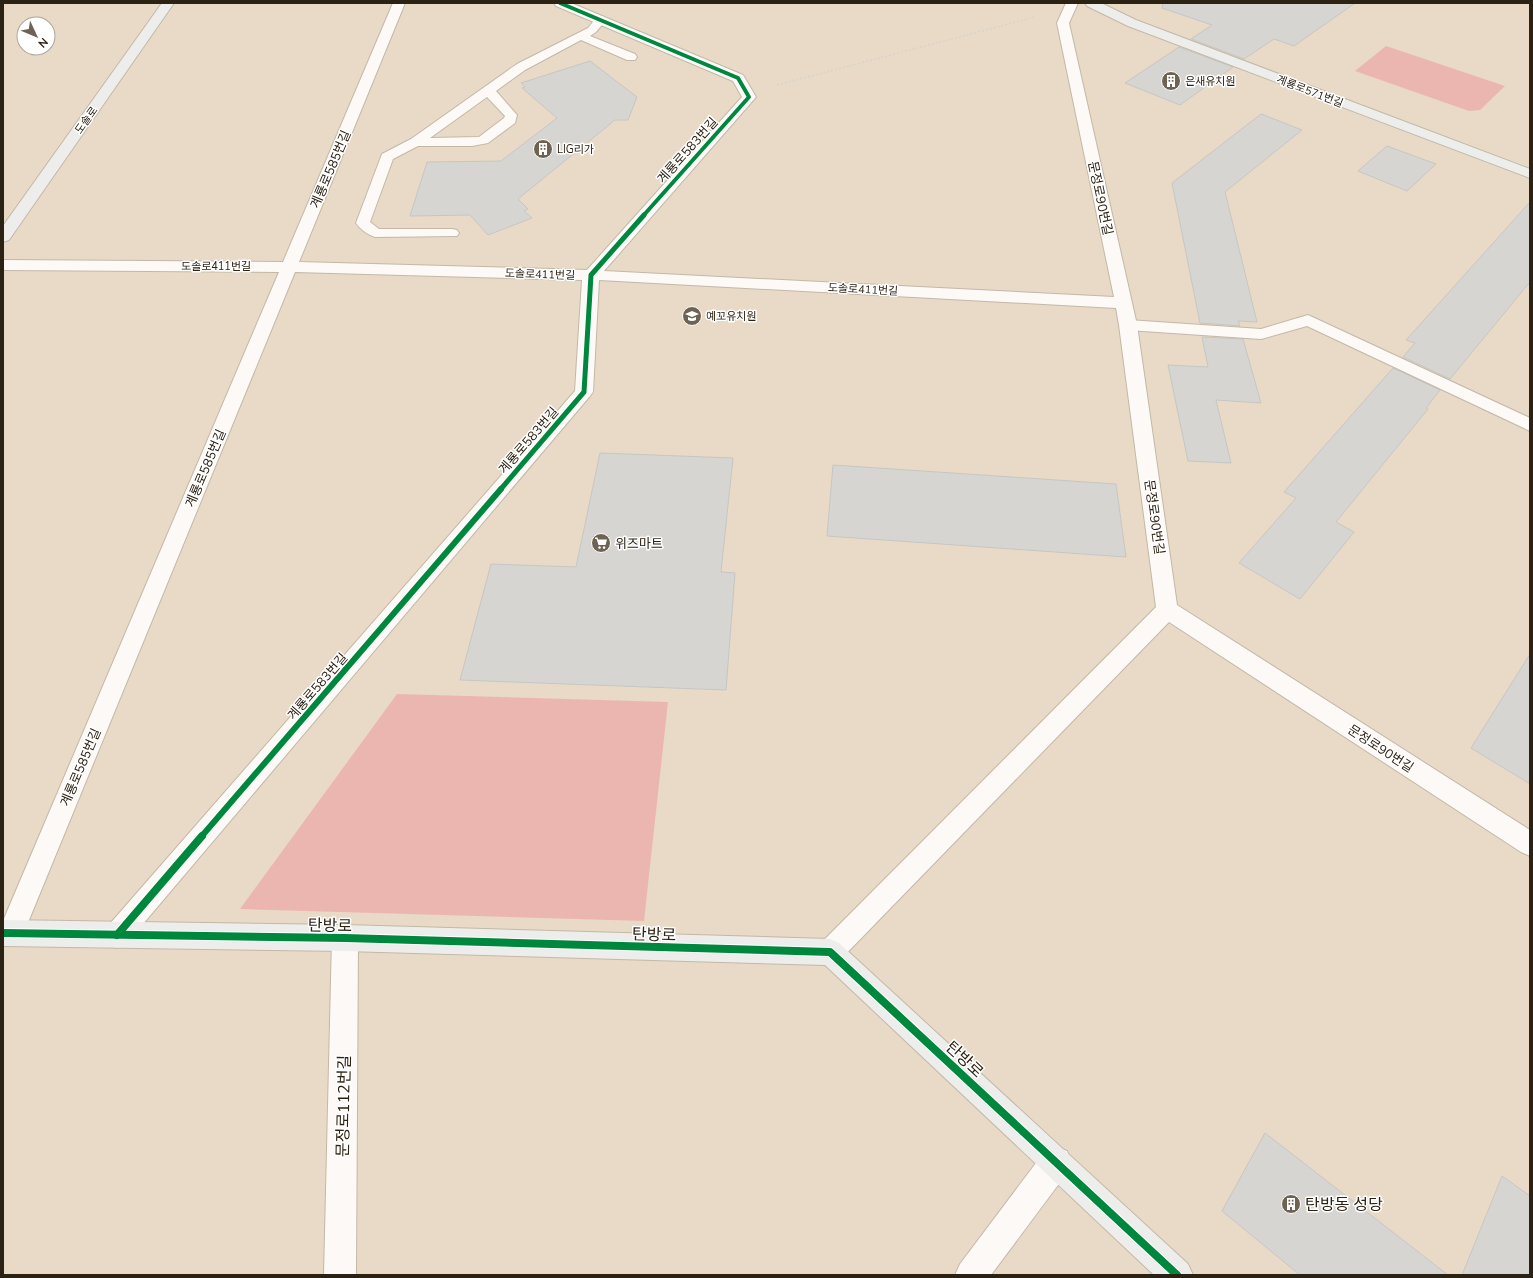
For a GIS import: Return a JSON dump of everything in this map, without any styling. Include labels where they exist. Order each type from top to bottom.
[{"type":"street","name":"도솔로","points":[[3,237],[168,3]]},
{"type":"street","name":"계룡로585번길","points":[[7,933],[290,267],[399,3]]},
{"type":"street","points":[[560,3],[738,78],[746,93]]},
{"type":"street","name":"계룡로571번길","points":[[1091,3],[1132,23],[1530,174]]},
{"type":"street","name":"문정로90번길","points":[[1070,8],[1063,23],[1128,325],[1168,610],[1530,844]]},
{"type":"street","name":"계룡로583번길","points":[[117,935],[584,392],[591,275],[749,97],[746,93]]},
{"type":"street","name":"도솔로411번길","points":[[3,265],[290,267],[591,275],[1124,303]]},
{"type":"street","points":[[830,952],[1168,610]]},
{"type":"street","name":"탄방로","points":[[7,933],[345,938],[830,952],[1177,1275]]},
{"type":"street","name":"문정로112번길","points":[[340,1275],[345,938]]},
{"type":"street","points":[[971,1275],[1056,1162]]},
{"type":"lane","points":[[452,233],[375,233],[363,223],[387,157],[416,142],[521,67],[592,30],[600,20]]},
{"type":"lane","points":[[581,36],[631,57]]},
{"type":"lane","points":[[416,142],[472,142],[483,140],[510,120],[511,115],[488,90]]},
{"type":"lane","points":[[1128,325],[1261,334],[1308,320],[1530,425]]},
{"type":"path","points":[[746,93],[1070,8]]},
{"type":"shaded area","points":[[1386,46],[1505,86],[1480,110],[1469,111],[1355,71]]},
{"type":"shaded area","points":[[397,694],[668,702],[644,921],[240,909]]},
{"type":"building","points":[[1163,3],[1355,3],[1294,46],[1274,39],[1244,59],[1191,39],[1212,25],[1162,8]]},
{"type":"building","name":"은새유치원","points":[[1179,47],[1233,67],[1180,105],[1125,83]]},
{"type":"building","name":"LIG리가","points":[[590,61],[637,97],[628,120],[615,120],[518,199],[528,209],[524,211],[532,218],[488,235],[470,215],[410,216],[427,162],[501,161],[557,118],[522,88],[525,87],[521,83]]},
{"type":"building","points":[[1261,114],[1302,130],[1225,192],[1257,322],[1238,321],[1240,326],[1200,323],[1172,183]]},
{"type":"building","points":[[1387,146],[1436,164],[1407,191],[1358,171]]},
{"type":"building","points":[[1530,202],[1530,282],[1450,379],[1403,357],[1415,343],[1406,340]]},
{"type":"building","points":[[1202,337],[1243,339],[1261,403],[1216,400],[1231,463],[1188,461],[1168,365],[1208,367]]},
{"type":"building","points":[[1393,368],[1440,390],[1426,408],[1428,409],[1336,522],[1354,532],[1300,599],[1239,563],[1296,498],[1284,492]]},
{"type":"building","points":[[600,453],[733,458],[721,572],[735,573],[726,690],[460,680],[491,564],[576,567]]},
{"type":"building","points":[[833,465],[1116,484],[1126,557],[827,536]]},
{"type":"building","points":[[1530,654],[1530,784],[1471,748]]},
{"type":"building","name":"탄방동 성당","points":[[1265,1133],[1448,1275],[1300,1275],[1222,1211]]},
{"type":"building","points":[[1502,1176],[1530,1196],[1530,1275],[1462,1275]]},
{"type":"cycle path","points":[[117,935],[584,392],[591,275],[749,97],[738,78],[560,3]]},
{"type":"cycle path","points":[[3,933],[345,938],[830,952],[1177,1275]]},
{"type":"place","name":"은새유치원","points":[[1171,81]]},
{"type":"place","name":"LIG리가","points":[[543,149]]},
{"type":"place","name":"예꼬유치원","points":[[692,316]]},
{"type":"place","name":"위즈마트","points":[[601,543]]},
{"type":"place","name":"탄방동 성당","points":[[1291,1204]]}]
